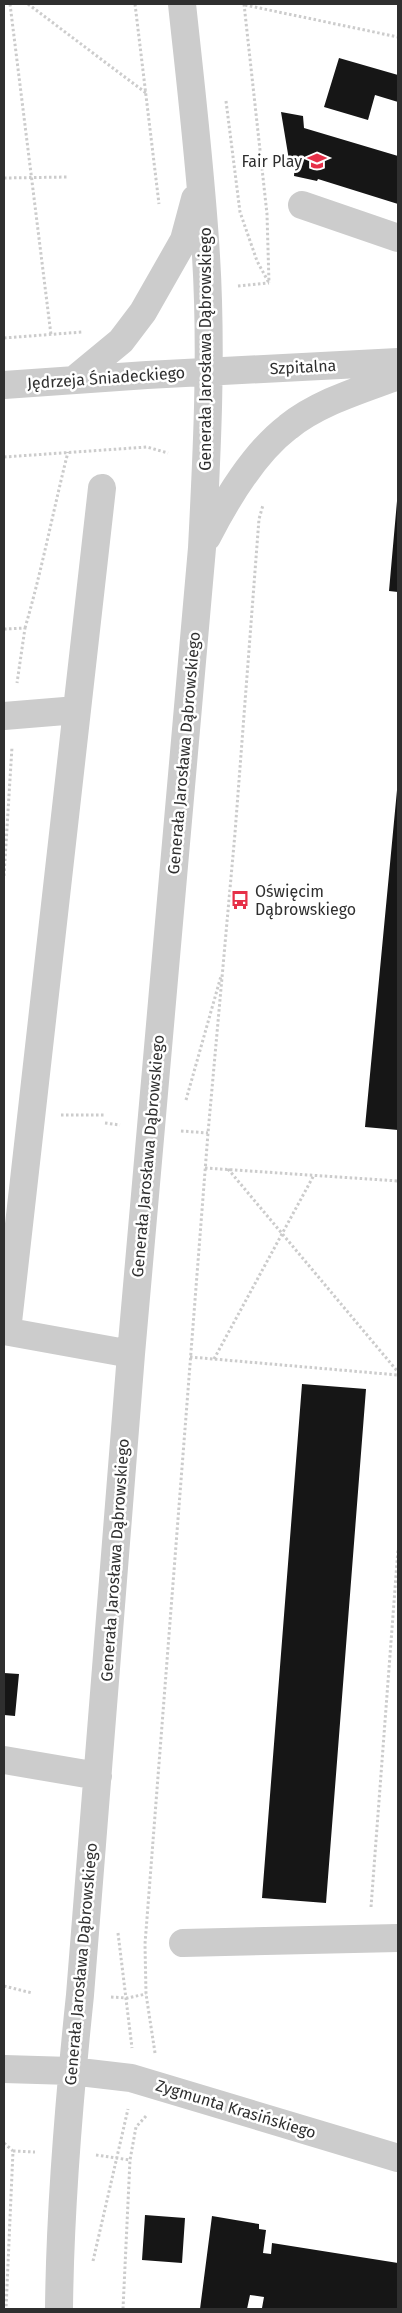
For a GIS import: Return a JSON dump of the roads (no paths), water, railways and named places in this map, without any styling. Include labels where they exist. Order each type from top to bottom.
[{"type":"street","name":"Generała Jarosława Dąbrowskiego","points":[[59,2309],[60,2250],[71,2072],[80,1995],[131,1354],[202,548],[207,451],[206,257],[182,4]]},
{"type":"street","points":[[76,379],[121,340],[143,312],[184,240],[200,180]]},
{"type":"street","points":[[302,205],[398,238]]},
{"type":"street","name":"Szpitalna","points":[[208,371],[312,368],[398,362]]},
{"type":"street","name":"Jędrzeja Śniadeckiego","points":[[4,385],[208,371]]},
{"type":"street","points":[[202,548],[226,500],[246,472],[288,427],[330,402],[398,376]]},
{"type":"street","points":[[102,488],[5,1331],[131,1354]]},
{"type":"street","points":[[4,716],[76,710]]},
{"type":"street","points":[[4,1760],[98,1776]]},
{"type":"street","points":[[183,1943],[398,1938]]},
{"type":"street","name":"Zygmunta Krasińskiego","points":[[4,2069],[71,2072],[131,2078],[398,2158]]},
{"type":"place","name":"Fair Play","points":[[317,161]]},
{"type":"place","name":"Oświęcim Dąbrowskiego","points":[[240,900]]}]
